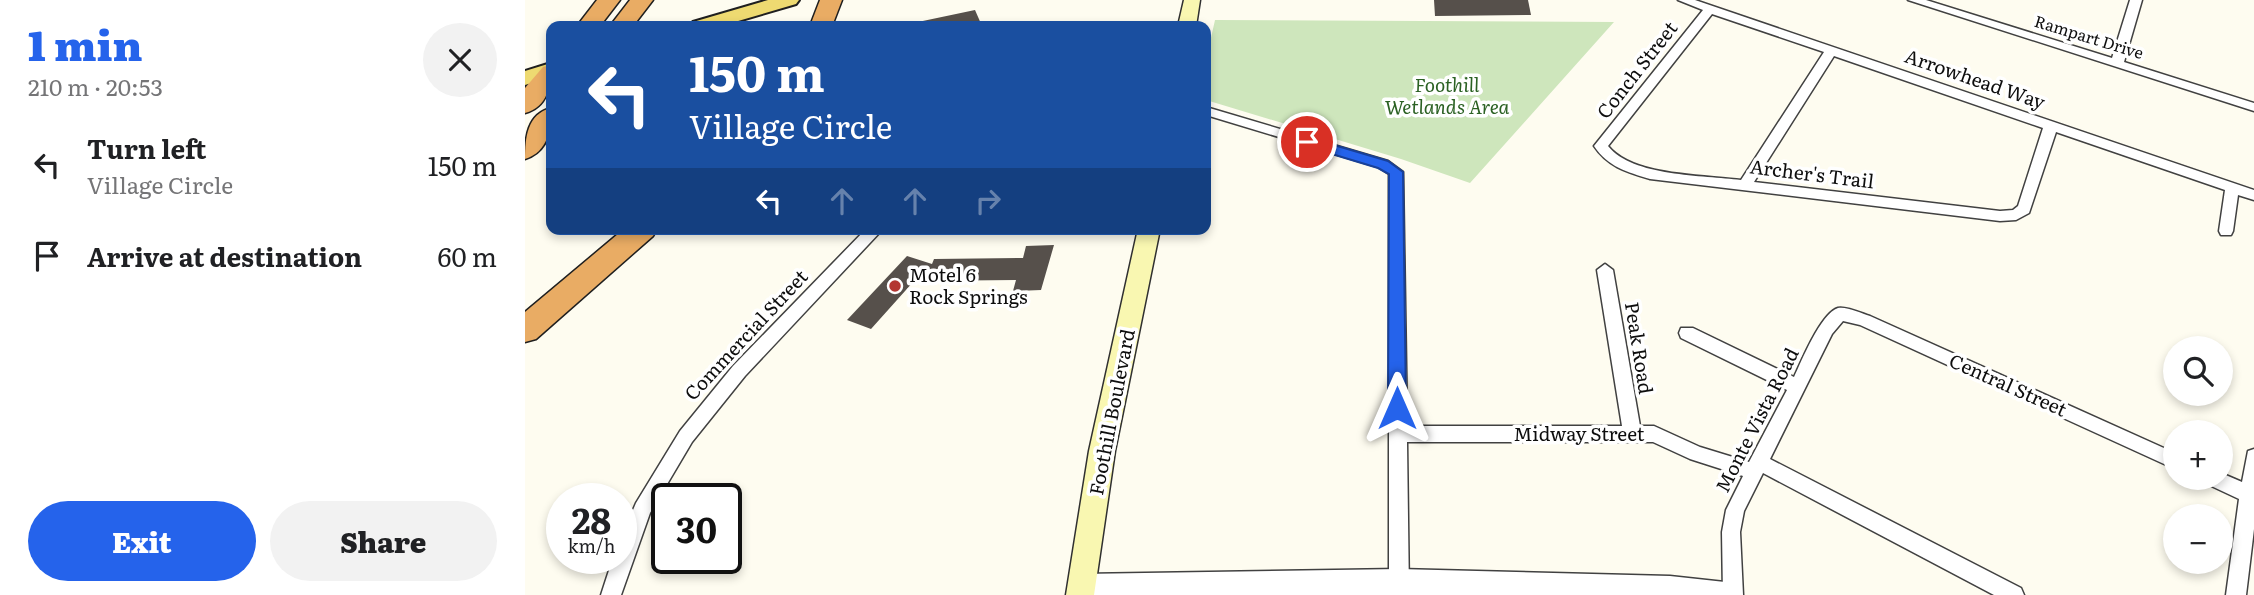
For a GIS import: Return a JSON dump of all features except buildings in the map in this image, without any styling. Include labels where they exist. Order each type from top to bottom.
[{"type":"highway","points":[[592,21],[609,0]]},
{"type":"highway","points":[[624,21],[642,0]]},
{"type":"highway","points":[[823,21],[831,0]]},
{"type":"highway","points":[[525,106],[546,78]]},
{"type":"highway","points":[[525,150],[546,123]]},
{"type":"highway","points":[[525,330],[636,235]]},
{"type":"main road","points":[[718,21],[789,0]]},
{"type":"main road","points":[[1188,21],[1192,0]]},
{"type":"main road","points":[[525,78],[546,72]]},
{"type":"main road","name":"Foothill Boulevard","points":[[1080,591],[1102,451],[1148,235]]},
{"type":"street","name":"Arrowhead Way","points":[[1684,0],[2254,195]]},
{"type":"street","name":"Rampart Drive","points":[[1914,0],[2254,107]]},
{"type":"street","points":[[2117,64],[2136,0]]},
{"type":"street","name":"Conch Street","points":[[1607,157],[1601,146],[1710,9]]},
{"type":"street","points":[[1745,185],[1831,50]]},
{"type":"street","points":[[1211,112],[1383,164],[1396,172],[1399,589]]},
{"type":"street","name":"Archer's Trail","points":[[1607,157],[1650,174],[2000,216],[2016,215],[2024,209],[2051,125]]},
{"type":"street","points":[[2226,230],[2232,188]]},
{"type":"street","name":"Commercial Street","points":[[611,595],[619,565],[642,510],[672,455],[705,407],[739,368],[870,235]]},
{"type":"street","name":"Peak Road","points":[[1605,270],[1632,433]]},
{"type":"street","name":"Monte Vista Road","points":[[1733,595],[1731,532],[1735,510],[1826,330],[1840,314]]},
{"type":"street","name":"Central Street","points":[[1840,314],[1864,320],[2163,456]]},
{"type":"street","points":[[1687,333],[1796,386]]},
{"type":"street","name":"Midway Street","points":[[1397,434],[1632,433],[1666,437],[1696,453],[1756,467],[2014,595]]},
{"type":"street","points":[[2239,594],[2254,457]]},
{"type":"street","points":[[2233,487],[2248,494]]},
{"type":"street","points":[[1080,591],[1399,589],[1725,595]]},
{"type":"green space","name":"Foothill Wetlands Area","points":[[1215,20],[1614,22],[1470,183],[1401,159],[1211,102],[1211,38]]},
{"type":"place","name":"Motel 6 Rock Springs","points":[[895,286]]},
{"type":"route","points":[[1307,142],[1383,164],[1396,172],[1397,408]]}]
